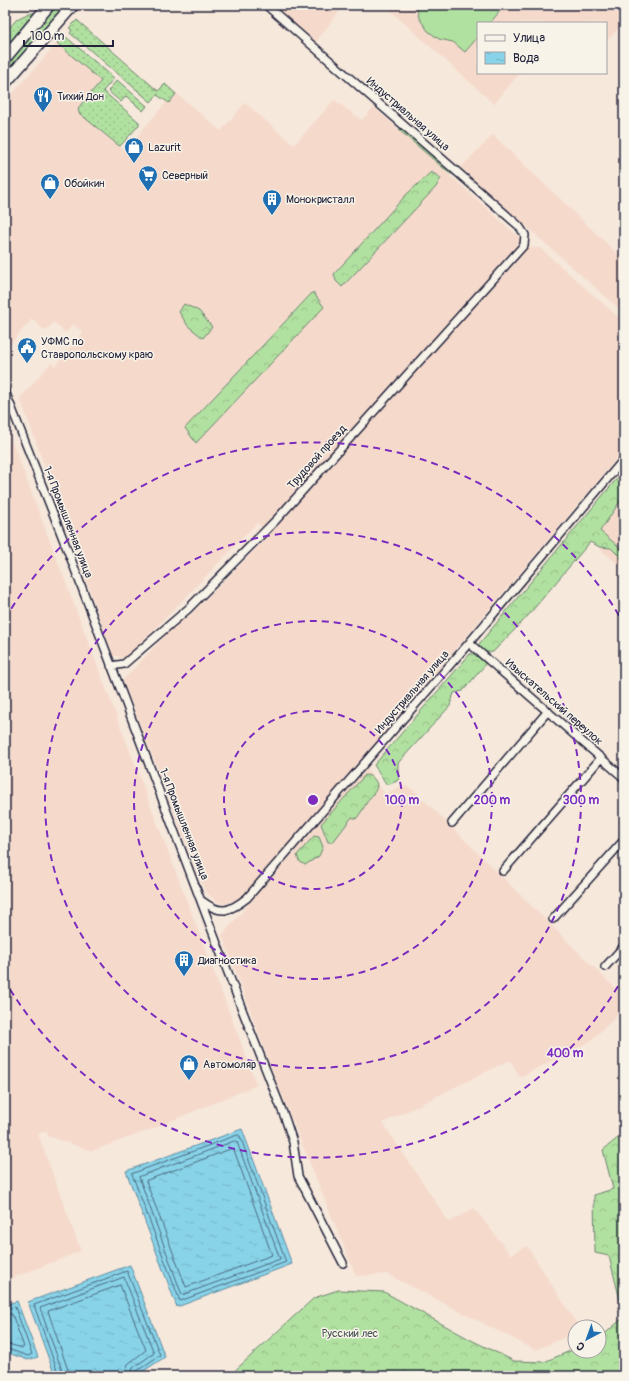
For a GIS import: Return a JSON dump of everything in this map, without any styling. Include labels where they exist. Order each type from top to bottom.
[{"type":"main road","points":[[5,58],[49,5]]},
{"type":"main road","points":[[5,83],[73,5]]},
{"type":"street","name":"Индустриальная улица","points":[[266,5],[519,226],[525,235],[524,245]]},
{"type":"street","name":"Трудовой проезд","points":[[111,666],[124,664],[188,610],[277,519],[524,245]]},
{"type":"street","name":"1-я Промышленная улица","points":[[5,391],[285,1118],[293,1142],[298,1176],[343,1263]]},
{"type":"street","name":"Индустриальная улица","points":[[202,901],[213,909],[223,911],[235,908],[247,898],[469,644],[624,460]]},
{"type":"street","name":"Изыскательский переулок","points":[[469,644],[624,778]]},
{"type":"street","points":[[452,823],[548,711]]},
{"type":"street","points":[[502,871],[601,758]]},
{"type":"street","points":[[554,919],[624,840]]},
{"type":"street","points":[[605,967],[624,946]]},
{"type":"shaded area","points":[[272,5],[344,5],[316,42]]},
{"type":"shaded area","points":[[384,5],[624,5],[624,22],[607,41],[607,22],[477,22],[477,74],[519,74],[494,104]]},
{"type":"shaded area","points":[[57,43],[102,80],[77,110],[125,150],[175,92],[221,131],[245,103],[294,145],[334,100],[362,120],[374,107],[531,248],[540,248],[624,322],[624,450],[280,857],[254,885],[235,901],[224,904],[216,901],[205,891],[123,680],[183,617],[186,619],[270,535],[257,523],[131,654],[123,658],[113,655],[20,398],[51,363],[55,366],[83,332],[73,324],[66,333],[54,322],[45,331],[32,319],[5,350],[5,102]]},
{"type":"shaded area","points":[[493,135],[624,260],[624,313],[460,168]]},
{"type":"shaded area","points":[[5,423],[257,1085],[152,1129],[92,1151],[48,1136],[46,1131],[38,1134],[81,1251],[5,1281]]},
{"type":"shaded area","points":[[624,493],[624,569],[587,538]]},
{"type":"shaded area","points":[[367,768],[385,794],[401,786],[408,787],[415,791],[624,997],[624,1006],[614,1019],[589,1042],[520,1077],[510,1060],[383,1123],[449,1222],[474,1208],[511,1255],[527,1246],[574,1319],[567,1319],[567,1336],[535,1350],[387,1274],[356,1276],[277,1083],[222,935]]},
{"type":"green space","points":[[54,5],[66,5],[5,75],[5,62]]},
{"type":"green space","points":[[416,5],[505,5],[491,22],[477,22],[477,38],[465,52],[453,42],[439,39],[428,31],[419,18]]},
{"type":"green space","points":[[29,13],[36,13],[5,48],[5,33],[17,19]]},
{"type":"green space","points":[[77,20],[158,91],[165,84],[176,94],[169,103],[157,95],[151,102],[70,33],[72,30],[69,28]]},
{"type":"green space","points":[[66,37],[114,78],[103,91],[139,122],[139,125],[120,146],[79,113],[78,108],[101,81],[57,43],[61,39],[63,41]]},
{"type":"green space","points":[[117,80],[147,106],[143,111],[126,96],[121,102],[108,91]]},
{"type":"green space","points":[[401,127],[454,171],[454,175],[449,173],[399,130]]},
{"type":"green space","points":[[431,172],[441,178],[436,187],[342,287],[336,281],[334,274],[406,195]]},
{"type":"green space","points":[[313,292],[324,307],[196,443],[185,428]]},
{"type":"green space","points":[[184,304],[199,311],[212,327],[203,338],[188,326],[179,312]]},
{"type":"green space","points":[[624,470],[623,497],[600,531],[624,551],[624,561],[611,548],[600,547],[590,542],[526,618],[493,652],[486,652],[483,650],[479,644]]},
{"type":"green space","points":[[470,654],[474,654],[485,663],[484,666],[463,691],[454,693],[450,706],[398,763],[398,773],[400,776],[397,781],[387,785],[374,765]]},
{"type":"green space","points":[[365,775],[368,775],[376,782],[377,785],[375,791],[356,819],[352,817],[333,842],[328,842],[321,824]]},
{"type":"green space","points":[[314,836],[319,837],[323,847],[319,856],[305,865],[299,861],[297,855]]},
{"type":"green space","points":[[624,1133],[624,1316],[609,1256],[595,1253],[594,1195],[613,1189],[603,1150]]},
{"type":"green space","name":"Русский лес","points":[[338,1290],[384,1292],[471,1340],[514,1361],[544,1362],[567,1352],[567,1359],[607,1359],[607,1332],[624,1317],[624,1376],[229,1376],[314,1298]]},
{"type":"water","points":[[242,1129],[292,1264],[177,1307],[126,1171]]},
{"type":"water","points":[[130,1265],[165,1357],[136,1376],[55,1376],[28,1302]]},
{"type":"water","points":[[17,1301],[38,1357],[28,1360],[5,1352],[5,1305]]},
{"type":"place","name":"Тихий Дон","points":[[43,113]]},
{"type":"place","name":"Lazurit","points":[[134,164]]},
{"type":"place","name":"Северный","points":[[148,192]]},
{"type":"place","name":"Обойкин","points":[[50,200]]},
{"type":"place","name":"Монокристалл","points":[[272,216]]},
{"type":"place","name":"УФМС по Ставропольскому краю","points":[[27,364]]},
{"type":"place","name":"Диагностика","points":[[184,977]]},
{"type":"place","name":"Автомоляр","points":[[189,1081]]}]
